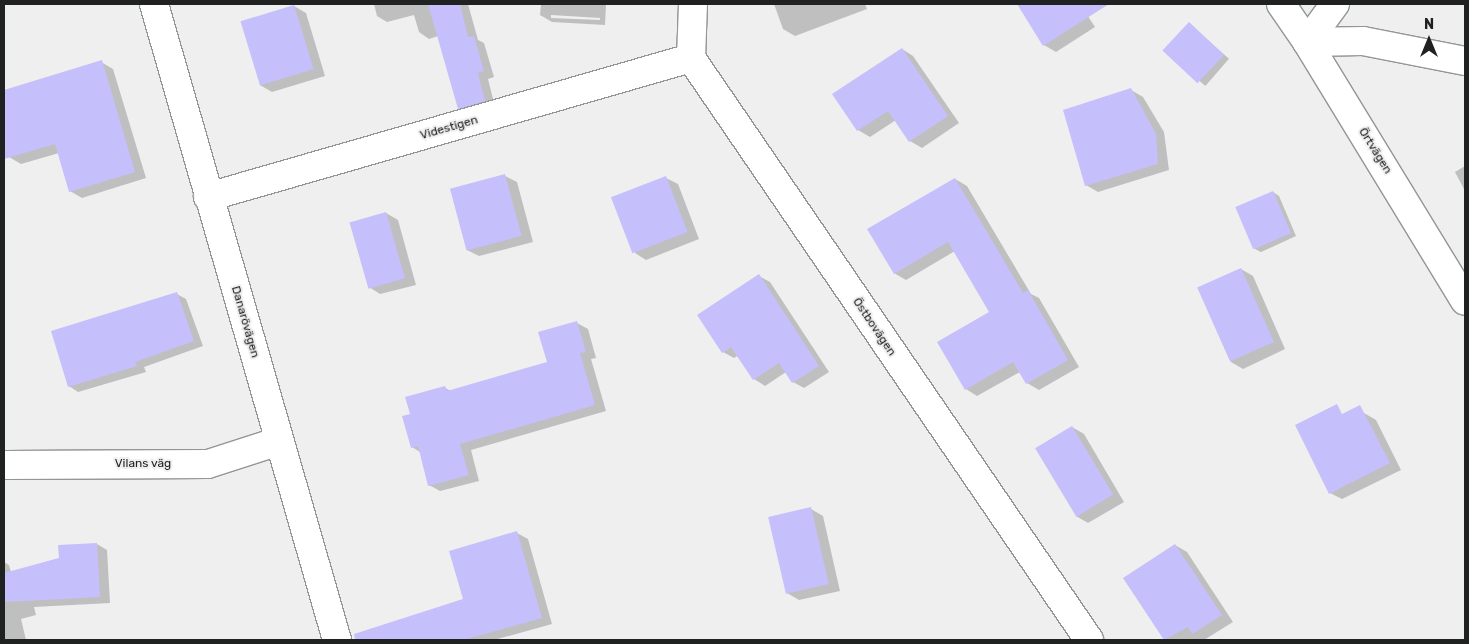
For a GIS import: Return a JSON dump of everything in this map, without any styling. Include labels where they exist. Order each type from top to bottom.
[{"type":"street","name":"Danarövägen","points":[[154,4],[337,640]]},
{"type":"street","points":[[691,58],[693,4]]},
{"type":"street","name":"Örtvägen","points":[[1281,4],[1307,42],[1465,301]]},
{"type":"street","points":[[1307,42],[1335,4]]},
{"type":"street","points":[[1307,42],[1363,41],[1465,61]]},
{"type":"street","name":"Videstigen","points":[[208,197],[691,58]]},
{"type":"street","name":"Östbovägen","points":[[691,58],[1089,640]]},
{"type":"street","name":"Vilans väg","points":[[4,465],[208,464],[280,440]]},
{"type":"building","points":[[428,4],[460,4],[468,37],[474,36],[484,71],[478,73],[485,101],[458,109]]},
{"type":"building","points":[[1017,4],[1109,4],[1043,46]]},
{"type":"building","points":[[294,5],[314,69],[260,85],[240,21]]},
{"type":"building","points":[[1189,22],[1224,55],[1198,83],[1162,51]]},
{"type":"building","points":[[902,48],[948,116],[909,142],[888,111],[857,131],[832,94]]},
{"type":"building","points":[[102,60],[135,172],[69,192],[55,144],[4,159],[4,90]]},
{"type":"building","points":[[1131,88],[1156,134],[1158,164],[1085,186],[1063,110]]},
{"type":"building","points":[[505,174],[522,236],[467,251],[450,189]]},
{"type":"building","points":[[666,176],[688,232],[632,253],[611,197]]},
{"type":"building","points":[[955,178],[1023,293],[1028,290],[1068,360],[1026,384],[1013,362],[965,390],[937,342],[989,312],[948,242],[894,274],[867,229]]},
{"type":"building","points":[[1273,191],[1291,233],[1253,249],[1235,207]]},
{"type":"building","points":[[386,212],[405,278],[368,289],[349,222]]},
{"type":"building","points":[[1241,268],[1274,342],[1230,362],[1197,288]]},
{"type":"building","points":[[759,274],[819,366],[792,383],[779,363],[753,380],[731,347],[722,353],[697,315]]},
{"type":"building","points":[[177,292],[194,341],[135,362],[137,366],[68,387],[51,331]]},
{"type":"building","points":[[577,321],[586,352],[580,353],[595,405],[460,444],[469,475],[428,486],[418,446],[411,448],[402,416],[410,414],[405,397],[445,386],[447,391],[547,362],[538,332]]},
{"type":"building","points":[[1337,404],[1342,414],[1360,405],[1390,463],[1329,494],[1295,425]]},
{"type":"building","points":[[1072,426],[1113,495],[1076,517],[1035,448]]},
{"type":"building","points":[[811,507],[829,584],[786,594],[768,517]]},
{"type":"building","points":[[517,531],[542,618],[463,640],[355,640],[354,634],[463,599],[449,551]]},
{"type":"building","points":[[97,543],[100,597],[4,602],[4,573],[59,558],[58,545]]},
{"type":"building","points":[[1175,544],[1222,615],[1192,634],[1188,627],[1164,640],[1123,578]]}]
